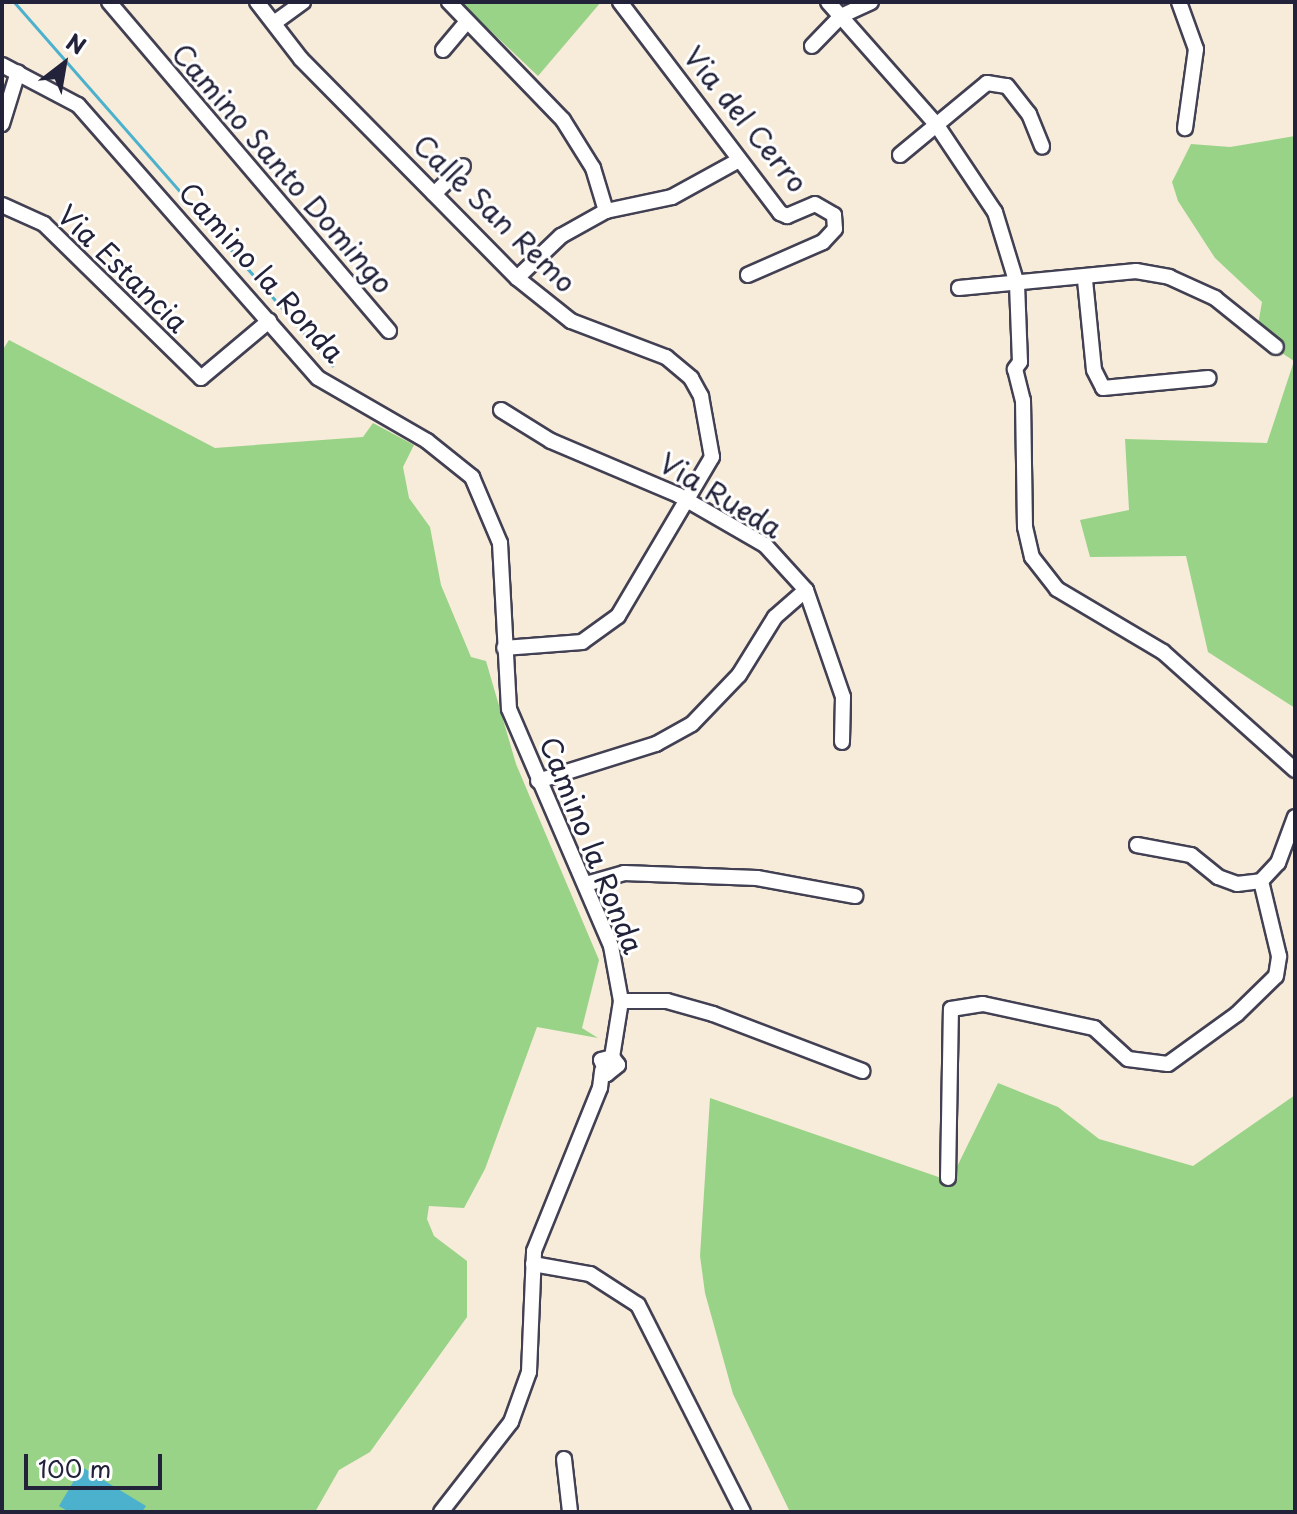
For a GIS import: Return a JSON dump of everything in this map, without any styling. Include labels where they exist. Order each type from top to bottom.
[{"type":"street","name":"Camino Santo Domingo","points":[[109,2],[389,331]]},
{"type":"street","name":"Calle San Remo","points":[[257,2],[301,59],[517,278],[571,321],[666,357],[691,378],[709,423],[712,457],[631,600],[607,628],[582,642],[504,648]]},
{"type":"street","points":[[274,23],[303,2]]},
{"type":"street","points":[[449,2],[563,120],[593,168],[606,211]]},
{"type":"street","name":"Via del Cerro","points":[[620,2],[780,213],[787,216],[815,204],[834,215],[835,229],[823,242],[748,275]]},
{"type":"street","points":[[828,2],[936,124],[995,212],[1017,284],[1020,362],[1024,372],[1020,384],[1025,527],[1032,557],[1048,582],[1163,652],[1295,770]]},
{"type":"street","points":[[812,46],[841,16],[871,2]]},
{"type":"street","points":[[1179,2],[1196,49],[1185,128]]},
{"type":"street","points":[[443,50],[466,23]]},
{"type":"street","name":"Camino la Ronda","points":[[2,65],[78,105],[318,378],[427,441],[472,477],[500,543],[509,709],[611,946],[621,1001],[612,1057],[601,1060],[607,1072],[543,1220],[533,1264],[529,1372],[511,1422],[441,1512]]},
{"type":"street","points":[[2,124],[18,72]]},
{"type":"street","points":[[900,155],[987,83],[1007,86],[1029,114],[1042,147]]},
{"type":"street","points":[[517,278],[561,236],[606,211],[672,197],[739,160]]},
{"type":"street","points":[[434,194],[463,166]]},
{"type":"street","name":"Via Estancia","points":[[2,205],[44,224],[201,378],[269,321]]},
{"type":"street","points":[[959,288],[1085,280],[1136,271],[1169,277],[1215,298],[1276,347]]},
{"type":"street","points":[[1085,280],[1094,370],[1103,388],[1121,391],[1209,378]]},
{"type":"street","name":"Via Rueda","points":[[501,410],[551,441],[688,500],[765,545],[806,590],[843,697],[842,742]]},
{"type":"street","points":[[538,781],[656,744],[692,724],[739,675],[775,617],[806,590]]},
{"type":"street","points":[[1137,845],[1191,855],[1218,877],[1237,884],[1261,881],[1278,863],[1295,817]]},
{"type":"street","points":[[586,884],[624,873],[757,878],[855,896]]},
{"type":"street","points":[[948,1178],[951,1009],[983,1004],[1094,1028],[1128,1059],[1168,1064],[1237,1014],[1276,976],[1279,956],[1261,881]]},
{"type":"street","points":[[621,1001],[667,1001],[713,1014],[862,1071]]},
{"type":"street","points":[[533,1264],[590,1274],[638,1305],[743,1512]]},
{"type":"street","points":[[564,1459],[570,1512]]},
{"type":"green space","points":[[460,2],[601,2],[538,76]]},
{"type":"green space","points":[[1295,136],[1295,708],[1208,652],[1186,556],[1090,557],[1080,520],[1129,510],[1125,439],[1267,443],[1294,361],[1256,336],[1262,302],[1215,258],[1178,201],[1172,182],[1191,144],[1230,147]]},
{"type":"green space","points":[[9,340],[215,448],[363,437],[373,423],[414,445],[403,467],[409,498],[430,527],[441,585],[471,657],[486,661],[516,764],[599,960],[582,1028],[598,1038],[537,1027],[485,1169],[464,1208],[429,1206],[427,1219],[434,1236],[467,1261],[467,1317],[370,1452],[339,1470],[315,1512],[2,1512],[2,351]]},
{"type":"green space","points":[[998,1083],[1058,1107],[1099,1139],[1193,1166],[1295,1095],[1295,1512],[790,1512],[733,1394],[705,1293],[700,1256],[710,1098],[950,1181]]},
{"type":"water","points":[[82,1467],[146,1506],[142,1512],[69,1512],[59,1506]]},
{"type":"waterway","points":[[14,2],[332,365]]}]
